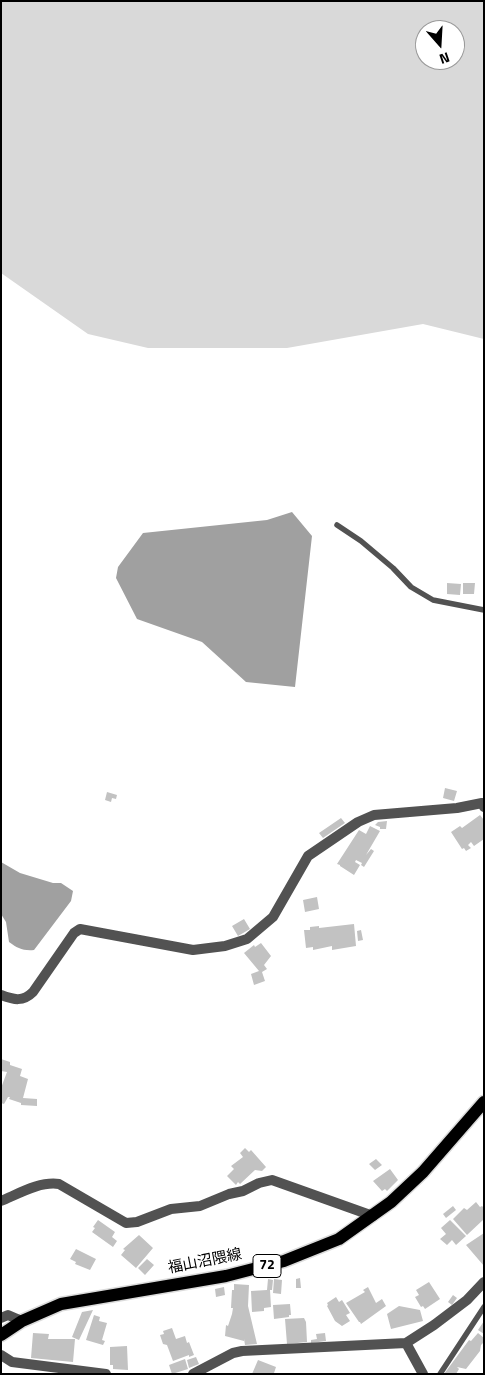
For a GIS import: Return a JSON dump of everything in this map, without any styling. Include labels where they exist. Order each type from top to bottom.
[{"type":"main road","name":"福山沼隈線","points":[[1,1335],[22,1321],[61,1304],[226,1276],[284,1262],[339,1239],[391,1202],[423,1172],[484,1102]]},
{"type":"street","points":[[1,995],[15,1000],[27,998],[74,933],[80,929],[193,950],[225,946],[247,939],[273,917],[308,856],[358,822],[374,815],[457,808],[483,801]]},
{"type":"street","points":[[1,1201],[51,1182],[59,1184],[126,1222],[137,1222],[171,1209],[200,1206],[229,1194],[242,1191],[259,1182],[272,1180],[373,1216]]},
{"type":"street","points":[[193,1374],[233,1353],[242,1351],[406,1343],[467,1300],[484,1282]]},
{"type":"street","points":[[1,1318],[8,1315],[22,1321]]},
{"type":"street","points":[[406,1343],[423,1374]]},
{"type":"street","points":[[1,1355],[12,1362],[106,1374]]},
{"type":"lane","points":[[337,525],[361,541],[393,568],[411,587],[433,600],[484,610]]},
{"type":"lane","points":[[440,1374],[484,1307]]},
{"type":"shaded area","points":[[1,1],[484,1],[484,339],[423,324],[287,348],[148,348],[88,334],[1,273]]},
{"type":"shaded area","points":[[292,512],[312,536],[295,687],[246,682],[202,642],[137,619],[116,578],[118,567],[143,533],[267,520]]},
{"type":"shaded area","points":[[1,862],[20,873],[53,883],[61,883],[73,891],[71,901],[34,950],[20,949],[9,942],[6,922],[1,914]]},
{"type":"building","points":[[447,583],[461,584],[460,595],[447,594]]},
{"type":"building","points":[[463,583],[475,583],[474,594],[463,594]]},
{"type":"building","points":[[445,788],[457,791],[454,801],[443,798]]},
{"type":"building","points":[[107,792],[117,795],[116,799],[112,798],[111,802],[105,800]]},
{"type":"building","points":[[480,815],[484,820],[484,839],[474,846],[471,842],[468,845],[471,848],[466,851],[464,848],[462,849],[451,832],[460,826],[462,828]]},
{"type":"building","points":[[341,818],[345,823],[323,838],[319,833]]},
{"type":"building","points":[[387,821],[386,829],[380,829],[380,827],[375,825],[378,822]]},
{"type":"building","points":[[370,826],[380,831],[366,855],[371,849],[374,851],[364,867],[361,865],[362,863],[356,860],[355,862],[360,865],[354,875],[337,864],[359,830],[366,834]]},
{"type":"building","points":[[317,897],[319,909],[305,912],[303,900]]},
{"type":"building","points":[[244,919],[250,929],[238,936],[232,926]]},
{"type":"building","points":[[354,924],[356,946],[332,950],[332,946],[313,950],[313,947],[306,948],[304,930],[310,930],[310,927],[319,926],[319,928]]},
{"type":"building","points":[[361,930],[363,940],[358,941],[357,931]]},
{"type":"building","points":[[261,943],[271,956],[264,965],[267,969],[262,972],[265,981],[254,985],[251,974],[259,971],[244,953],[254,945],[255,947]]},
{"type":"building","points":[[1,1059],[10,1062],[10,1065],[22,1069],[20,1076],[28,1079],[23,1098],[37,1099],[37,1106],[21,1105],[21,1103],[9,1099],[10,1097],[8,1097],[4,1104],[1,1103],[1,1088],[7,1072],[1,1071]]},
{"type":"building","points":[[245,1148],[249,1152],[251,1150],[266,1167],[262,1171],[255,1170],[240,1184],[238,1182],[236,1185],[227,1176],[234,1169],[231,1166],[243,1157],[240,1153]]},
{"type":"building","points":[[376,1159],[382,1165],[375,1170],[369,1164]]},
{"type":"building","points":[[390,1169],[398,1180],[387,1191],[385,1189],[382,1191],[373,1181]]},
{"type":"building","points":[[476,1202],[480,1207],[484,1208],[484,1219],[467,1235],[453,1219],[464,1208],[467,1210]]},
{"type":"building","points":[[453,1206],[456,1210],[446,1218],[443,1214]]},
{"type":"building","points":[[98,1220],[115,1232],[112,1237],[117,1241],[113,1247],[92,1232]]},
{"type":"building","points":[[450,1220],[466,1236],[456,1245],[452,1240],[447,1245],[440,1239],[446,1234],[441,1228]]},
{"type":"building","points":[[484,1233],[484,1266],[466,1245]]},
{"type":"building","points":[[139,1235],[153,1248],[136,1268],[121,1255],[125,1250],[123,1249]]},
{"type":"building","points":[[76,1249],[96,1259],[90,1270],[75,1264],[76,1262],[70,1259]]},
{"type":"building","points":[[147,1259],[154,1265],[145,1275],[138,1268]]},
{"type":"building","points":[[300,1278],[301,1288],[296,1288],[296,1279]]},
{"type":"building","points":[[268,1279],[273,1280],[272,1290],[270,1290],[271,1307],[264,1308],[264,1311],[252,1312],[251,1291],[267,1290]]},
{"type":"building","points":[[274,1279],[282,1280],[281,1294],[273,1293]]},
{"type":"building","points":[[429,1282],[440,1299],[425,1309],[423,1306],[421,1307],[415,1297],[419,1295],[416,1290]]},
{"type":"building","points":[[234,1284],[249,1285],[248,1306],[257,1344],[245,1345],[244,1339],[244,1341],[225,1336],[226,1325],[228,1326],[232,1314],[232,1290],[234,1290]]},
{"type":"building","points":[[224,1287],[225,1295],[216,1297],[215,1289]]},
{"type":"building","points":[[368,1287],[376,1303],[382,1299],[386,1306],[361,1324],[346,1303],[365,1292],[363,1290]]},
{"type":"building","points":[[453,1295],[457,1298],[452,1305],[448,1302]]},
{"type":"building","points":[[336,1297],[339,1302],[342,1300],[350,1313],[346,1315],[350,1321],[342,1326],[335,1321],[327,1306],[327,1303]]},
{"type":"building","points":[[290,1304],[291,1315],[289,1317],[274,1319],[273,1305]]},
{"type":"building","points":[[399,1306],[420,1310],[423,1321],[391,1329],[387,1314]]},
{"type":"building","points":[[93,1310],[79,1340],[72,1337],[82,1312]]},
{"type":"building","points":[[94,1315],[100,1317],[99,1321],[107,1323],[102,1340],[105,1341],[103,1345],[86,1340]]},
{"type":"building","points":[[304,1318],[307,1342],[287,1344],[285,1319]]},
{"type":"building","points":[[484,1321],[484,1334],[478,1330]]},
{"type":"building","points":[[172,1328],[176,1339],[185,1336],[194,1355],[173,1361],[167,1345],[163,1344],[160,1335],[164,1334],[163,1331]]},
{"type":"building","points":[[33,1333],[49,1334],[48,1339],[75,1339],[73,1362],[31,1358]]},
{"type":"building","points":[[325,1333],[326,1341],[311,1343],[311,1340],[317,1339],[316,1334]]},
{"type":"building","points":[[478,1333],[484,1338],[484,1342],[481,1345],[480,1351],[466,1369],[457,1367],[459,1369],[456,1374],[444,1374],[469,1340],[471,1341]]},
{"type":"building","points":[[127,1346],[128,1370],[113,1369],[113,1365],[110,1365],[110,1347]]},
{"type":"building","points":[[196,1357],[199,1364],[189,1368],[187,1360]]},
{"type":"building","points":[[185,1359],[188,1369],[172,1374],[169,1365]]},
{"type":"building","points":[[258,1360],[276,1367],[274,1373],[252,1374]]}]
